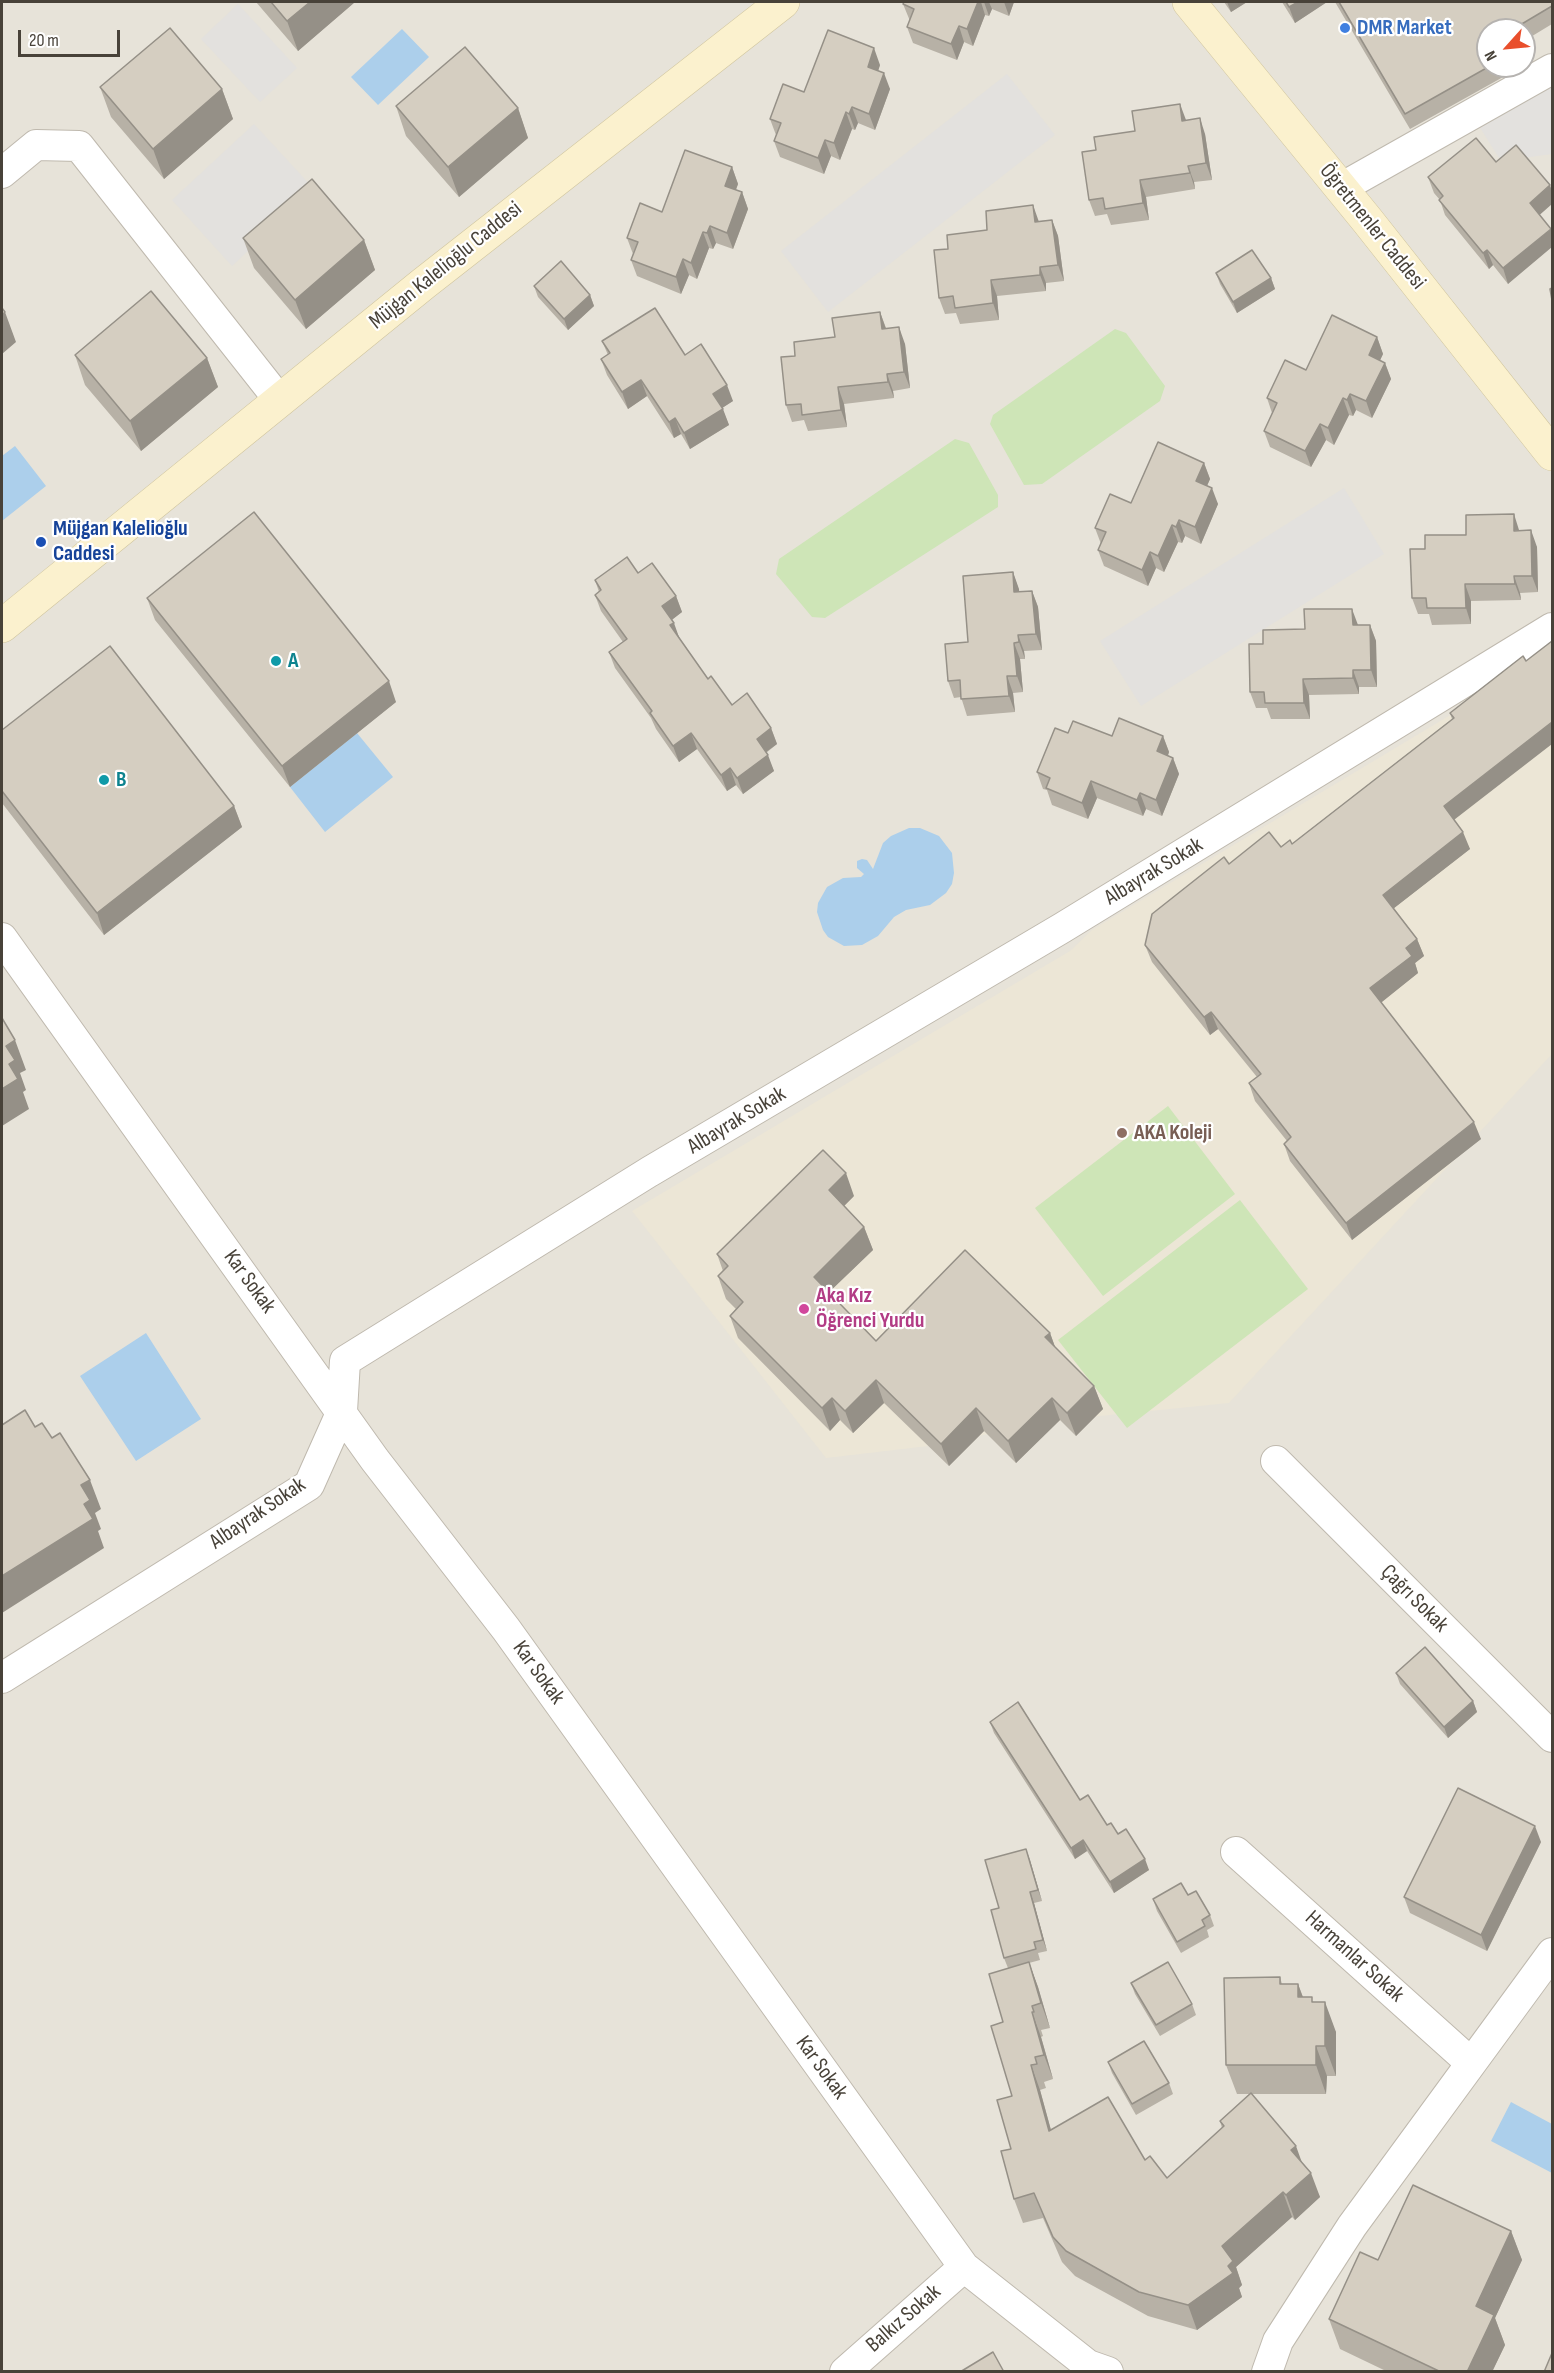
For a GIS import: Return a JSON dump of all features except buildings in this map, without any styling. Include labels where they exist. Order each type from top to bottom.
[{"type":"street","name":"Müjgan Kalelioğlu Caddesi","points":[[2,626],[423,285],[783,2]]},
{"type":"street","name":"Öğretmenler Caddesi","points":[[1189,2],[1341,188],[1552,454]]},
{"type":"street","points":[[1341,188],[1552,69]]},
{"type":"street","points":[[2,173],[36,145],[79,146],[280,401]]},
{"type":"street","name":"Albayrak Sokak","points":[[2,1678],[309,1485],[342,1411],[345,1362],[649,1172],[1062,928],[1552,628]]},
{"type":"street","name":"Kar Sokak","points":[[2,938],[375,1460],[506,1629],[964,2267],[1088,2365],[1108,2372]]},
{"type":"street","name":"Çağrı Sokak","points":[[1276,1461],[1552,1737]]},
{"type":"street","name":"Harmanlar Sokak","points":[[1236,1852],[1471,2063]]},
{"type":"street","points":[[1267,2372],[1278,2341],[1352,2226],[1552,1953]]},
{"type":"street","name":"Balkız Sokak","points":[[845,2372],[964,2267]]},
{"type":"shaded area","points":[[2,2],[1552,2],[1552,2371],[2,2372]]},
{"type":"shaded area","points":[[238,4],[297,68],[260,102],[201,39]]},
{"type":"shaded area","points":[[1007,74],[1055,135],[828,312],[781,251]]},
{"type":"shaded area","points":[[1552,86],[1552,154],[1501,161],[1477,123]]},
{"type":"shaded area","points":[[254,124],[314,189],[232,266],[172,200]]},
{"type":"shaded area","points":[[1344,488],[1384,554],[1141,706],[1100,641]]},
{"type":"shaded area","name":"AKA Koleji","points":[[1552,654],[1552,1054],[1229,1403],[1060,1420],[928,1446],[826,1458],[632,1211],[1070,951],[1092,930]]},
{"type":"green space","points":[[1115,329],[1126,333],[1165,386],[1160,401],[1042,484],[1024,485],[990,424],[993,415]]},
{"type":"green space","points":[[955,439],[969,443],[998,495],[998,507],[825,618],[812,617],[776,574],[779,559]]},
{"type":"green space","points":[[1168,1106],[1235,1194],[1103,1296],[1035,1208]]},
{"type":"green space","points":[[1240,1200],[1308,1289],[1127,1428],[1058,1340]]},
{"type":"water","points":[[402,29],[429,57],[378,105],[351,77]]},
{"type":"water","points":[[15,446],[46,486],[2,521],[2,456]]},
{"type":"water","points":[[357,733],[393,777],[325,832],[290,787]]},
{"type":"water","points":[[909,828],[920,828],[939,836],[952,853],[954,873],[952,884],[946,893],[930,905],[906,910],[894,917],[878,936],[862,945],[844,946],[828,937],[817,912],[818,903],[827,887],[843,878],[861,877],[864,874],[857,868],[857,861],[862,859],[867,860],[873,869],[883,843],[891,836]]},
{"type":"water","points":[[146,1333],[201,1419],[136,1461],[80,1376]]},
{"type":"water","points":[[1511,2102],[1552,2124],[1552,2173],[1491,2141]]},
{"type":"place","name":"DMR Market","points":[[1345,28]]},
{"type":"place","name":"Müjgan Kalelioğlu Caddesi","points":[[41,542]]},
{"type":"place","name":"A","points":[[276,661]]},
{"type":"place","name":"B","points":[[104,780]]},
{"type":"place","name":"AKA Koleji","points":[[1122,1133]]},
{"type":"place","name":"Aka Kız Öğrenci Yurdu","points":[[804,1309]]}]
